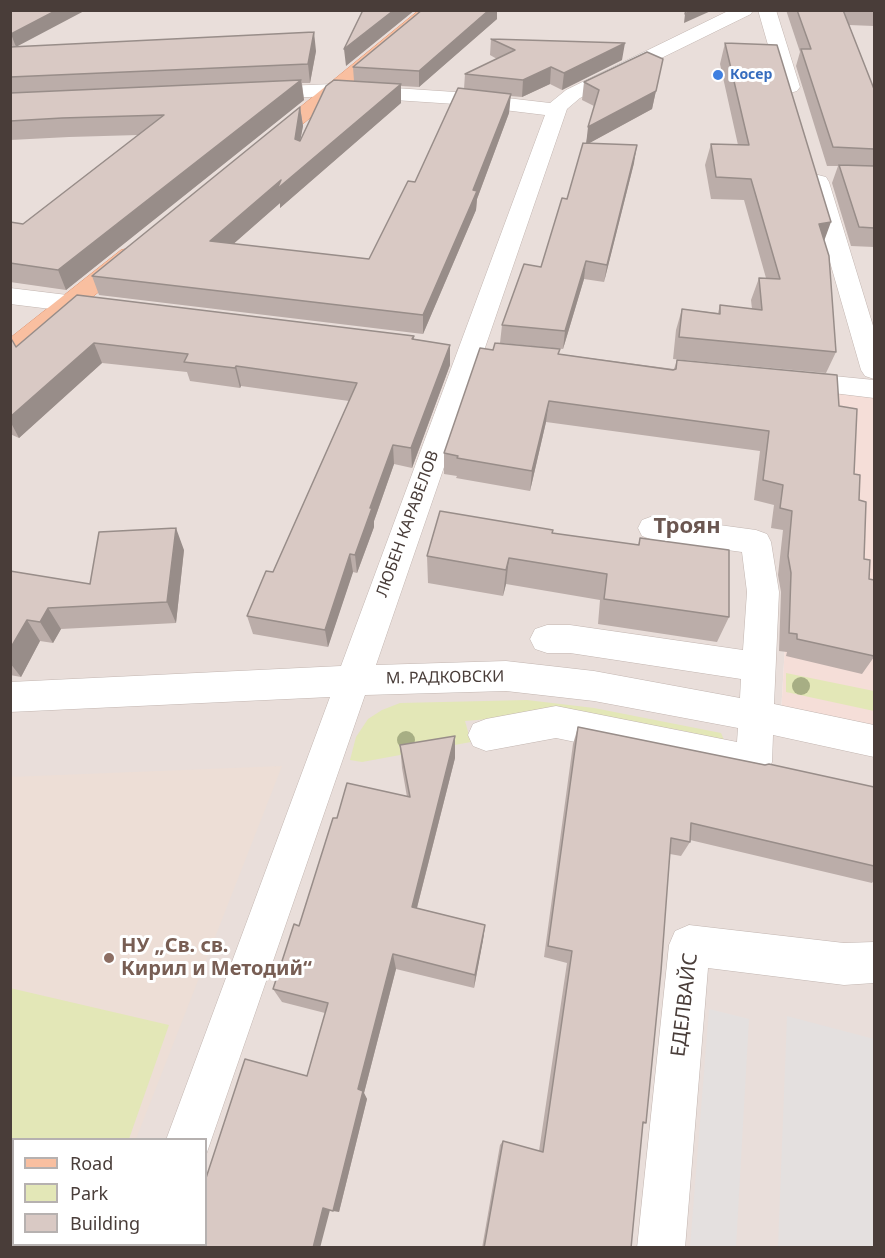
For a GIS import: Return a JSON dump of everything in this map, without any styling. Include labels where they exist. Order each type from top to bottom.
[{"type":"main road","points":[[253,155],[431,10]]},
{"type":"main road","points":[[10,352],[145,243]]},
{"type":"street","name":"ЛЮБЕН КАРАВЕЛОВ","points":[[190,1138],[557,110],[573,94],[745,10]]},
{"type":"street","points":[[767,10],[796,109]]},
{"type":"street","points":[[233,94],[334,90],[455,98],[557,110]]},
{"type":"street","points":[[839,175],[814,169],[874,370]]},
{"type":"street","points":[[10,296],[126,310]]},
{"type":"street","points":[[768,379],[874,389]]},
{"type":"street","points":[[486,735],[556,722],[753,762],[758,717],[763,592],[756,542],[653,528]]},
{"type":"street","points":[[547,639],[570,639],[759,667]]},
{"type":"street","name":"М. РАДКОВСКИ","points":[[10,697],[506,676],[594,686],[824,729],[874,741]]},
{"type":"street","name":"ЕДЕЛВАЙС","points":[[661,1248],[689,945],[844,964],[874,963]]},
{"type":"shaded area","points":[[10,11],[874,11],[874,391],[800,387],[781,714],[874,732],[874,1247],[11,1247]]},
{"type":"shaded area","points":[[800,387],[874,391],[874,732],[781,714]]},
{"type":"shaded area","name":"НУ „Св. св. Кирил и Методий“","points":[[282,766],[136,1138],[12,1138],[12,1246],[94,1247],[11,1247],[10,777]]},
{"type":"shaded area","points":[[709,1009],[749,1019],[736,1247],[690,1247]]},
{"type":"shaded area","points":[[787,1016],[874,1039],[874,1247],[778,1247]]},
{"type":"green space","points":[[786,673],[874,691],[874,711],[786,692]]},
{"type":"green space","points":[[527,700],[594,708],[721,733],[724,740],[674,729],[580,716],[513,717],[465,721],[471,742],[362,762],[350,760],[356,737],[368,719],[400,703]]},
{"type":"green space","points":[[10,988],[169,1025],[129,1138],[12,1138],[12,1190],[10,1189]]},
{"type":"building","points":[[14,10],[57,10],[11,34],[10,12]]},
{"type":"building","points":[[363,10],[394,10],[344,49]]},
{"type":"building","points":[[422,10],[489,10],[419,71],[353,67]]},
{"type":"building","points":[[797,10],[843,10],[874,89],[874,149],[833,147],[801,49],[811,49]]},
{"type":"building","points":[[314,32],[308,64],[10,77],[10,47]]},
{"type":"building","points":[[491,39],[625,43],[564,73],[551,67],[523,80],[465,74],[515,50]]},
{"type":"building","points":[[725,43],[777,45],[831,222],[819,224],[829,256],[836,352],[679,337],[682,309],[720,314],[720,305],[762,310],[759,278],[780,279],[751,179],[716,177],[711,144],[749,145]]},
{"type":"building","points":[[647,52],[663,59],[656,91],[588,127],[599,90],[584,82]]},
{"type":"building","points":[[301,80],[58,270],[10,263],[10,222],[23,224],[164,115],[10,121],[10,93]]},
{"type":"building","points":[[334,80],[401,84],[277,189],[281,180],[210,241],[369,259],[408,181],[415,182],[458,88],[511,94],[473,190],[477,191],[423,315],[92,276],[300,107],[295,139],[300,141],[326,86]]},
{"type":"building","points":[[583,143],[637,145],[607,265],[586,261],[565,331],[502,325],[524,264],[541,267],[562,198],[567,199]]},
{"type":"building","points":[[839,165],[874,166],[874,228],[859,227]]},
{"type":"building","points":[[77,295],[414,336],[412,339],[450,345],[411,448],[393,445],[355,555],[350,554],[325,630],[247,616],[266,571],[273,572],[357,383],[236,366],[235,368],[184,362],[188,354],[94,343],[10,417],[10,340],[16,347]]},
{"type":"building","points":[[495,343],[560,349],[558,354],[673,370],[676,369],[677,360],[837,375],[839,406],[857,409],[854,474],[860,475],[859,500],[866,502],[864,559],[870,560],[869,579],[874,580],[874,656],[797,639],[797,634],[789,633],[791,573],[788,556],[792,511],[780,508],[783,485],[763,480],[769,431],[549,401],[532,471],[457,458],[458,456],[444,453],[480,348],[493,350]]},
{"type":"building","points":[[440,511],[553,530],[552,533],[639,545],[640,538],[729,550],[729,617],[604,599],[607,574],[509,558],[506,570],[427,556]]},
{"type":"building","points":[[176,528],[167,602],[48,608],[40,622],[27,620],[10,649],[10,571],[90,584],[99,532]]},
{"type":"building","points":[[578,727],[874,787],[874,866],[691,823],[690,842],[671,838],[661,971],[631,1248],[484,1248],[503,1141],[543,1152],[572,951],[548,946]]},
{"type":"building","points":[[455,736],[412,907],[485,925],[475,975],[393,954],[358,1089],[363,1091],[333,1211],[323,1208],[313,1248],[183,1248],[184,1246],[207,1246],[207,1175],[245,1059],[307,1076],[328,1003],[273,989],[294,924],[299,926],[333,818],[337,818],[347,783],[410,797],[400,745]]},
{"type":"place","name":"Косер","points":[[718,75]]},
{"type":"place","name":"НУ „Св. св. Кирил и Методий“","points":[[109,958]]},
{"type":"district","name":"Троян","points":[[687,527]]}]
